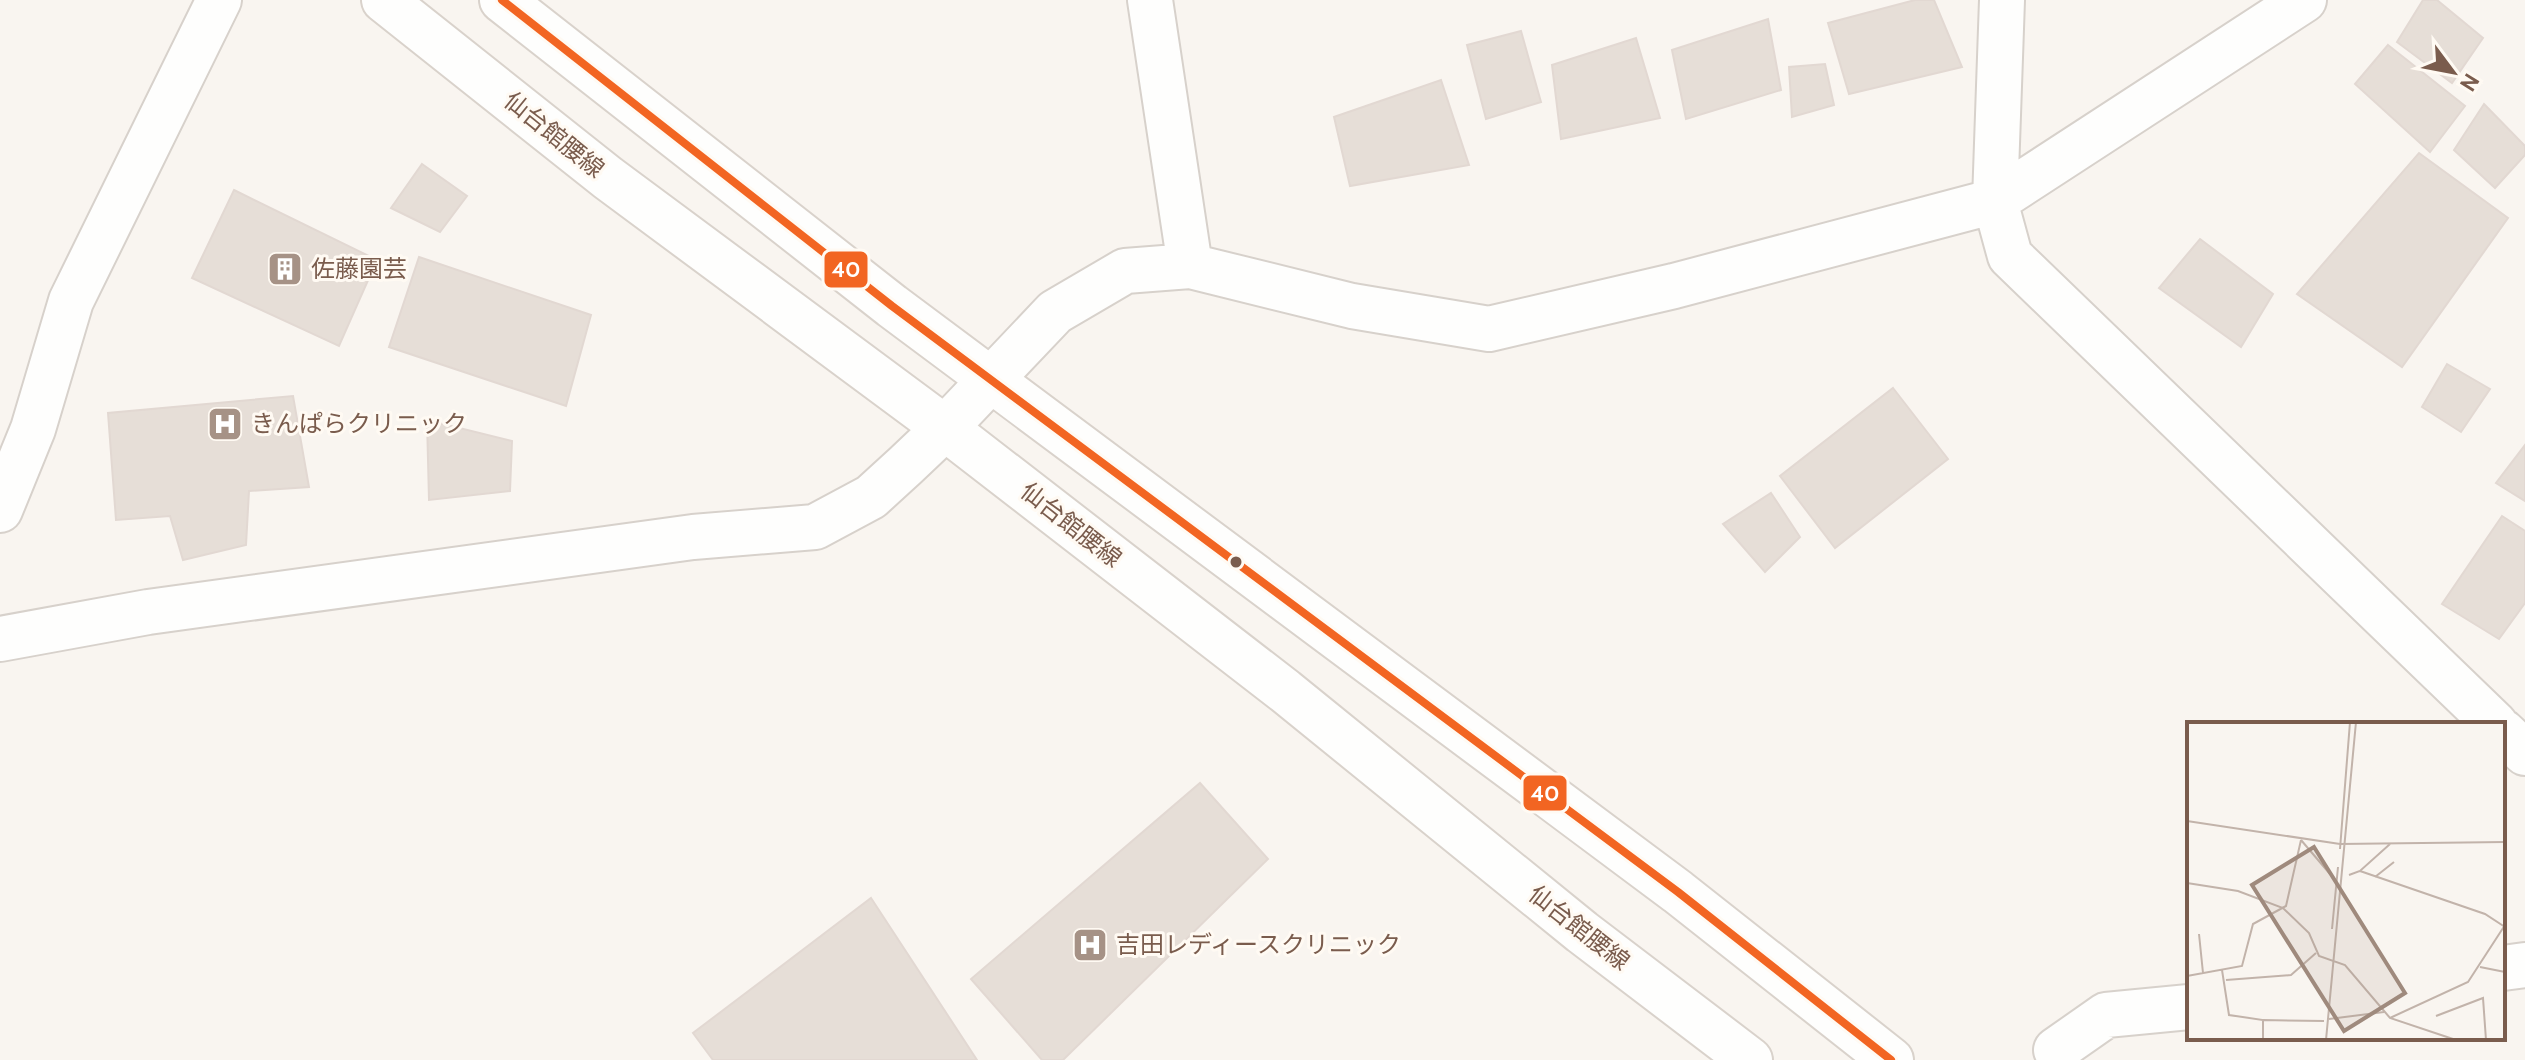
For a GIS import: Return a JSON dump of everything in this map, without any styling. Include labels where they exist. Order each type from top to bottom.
[{"type":"street","points":[[0,510],[33,429],[71,301],[219,0]]},
{"type":"street","name":"仙台館腰線","points":[[384,0],[608,178],[945,428],[1285,691],[1582,932],[1750,1060]]},
{"type":"street","points":[[502,0],[880,296],[1653,873],[1891,1060]]},
{"type":"street","points":[[1150,0],[1190,266]]},
{"type":"street","points":[[2002,0],[1995,201],[2010,256],[2493,722]]},
{"type":"street","points":[[0,639],[148,612],[678,539],[815,527],[871,497],[945,428],[1055,312],[1125,271],[1190,266],[1352,306],[1489,329],[1674,286],[1995,201],[2304,0]]},
{"type":"street","points":[[2505,734],[2525,753]]},
{"type":"street","points":[[2505,968],[2525,965]]},
{"type":"street","points":[[2056,1050],[2106,1015],[2187,1007]]},
{"type":"building","points":[[1915,0],[1934,0],[1962,67],[1849,94],[1828,23]]},
{"type":"building","points":[[2423,0],[2437,0],[2483,38],[2452,83],[2397,42]]},
{"type":"building","points":[[1768,19],[1781,90],[1686,119],[1672,50]]},
{"type":"building","points":[[1521,31],[1541,102],[1486,119],[1467,45]]},
{"type":"building","points":[[1636,38],[1660,118],[1561,139],[1552,65]]},
{"type":"building","points":[[2388,45],[2465,106],[2430,152],[2355,84]]},
{"type":"building","points":[[1825,64],[1834,105],[1792,117],[1789,67]]},
{"type":"building","points":[[1441,80],[1469,165],[1350,186],[1334,117]]},
{"type":"building","points":[[2484,104],[2525,146],[2525,155],[2495,188],[2454,150]]},
{"type":"building","points":[[2419,153],[2508,218],[2402,367],[2297,294]]},
{"type":"building","points":[[422,164],[467,196],[440,232],[391,208]]},
{"type":"building","name":"佐藤園芸","points":[[234,190],[377,260],[339,346],[192,278]]},
{"type":"building","points":[[2200,239],[2273,294],[2241,347],[2159,288]]},
{"type":"building","points":[[419,257],[591,315],[566,406],[389,347]]},
{"type":"building","points":[[2447,364],[2490,389],[2461,432],[2422,407]]},
{"type":"building","points":[[1893,388],[1948,459],[1835,548],[1780,476]]},
{"type":"building","points":[[293,396],[309,487],[249,491],[246,545],[183,560],[170,516],[116,520],[108,413]]},
{"type":"building","points":[[427,420],[512,441],[510,491],[429,500]]},
{"type":"building","points":[[2525,445],[2525,501],[2496,483]]},
{"type":"building","points":[[1771,493],[1800,537],[1765,572],[1723,524]]},
{"type":"building","points":[[2502,516],[2525,531],[2525,603],[2499,639],[2442,604]]},
{"type":"building","points":[[1200,783],[1268,859],[1063,1060],[1042,1060],[971,979]]},
{"type":"building","points":[[871,898],[977,1060],[713,1060],[693,1033]]},
{"type":"transit line","name":"40","points":[[502,0],[892,306],[1678,892],[1891,1060]]},
{"type":"place","name":"佐藤園芸","points":[[285,269]]},
{"type":"place","name":"きんぱらクリニック","points":[[225,424]]},
{"type":"place","name":"吉田レディースクリニック","points":[[1090,945]]}]
